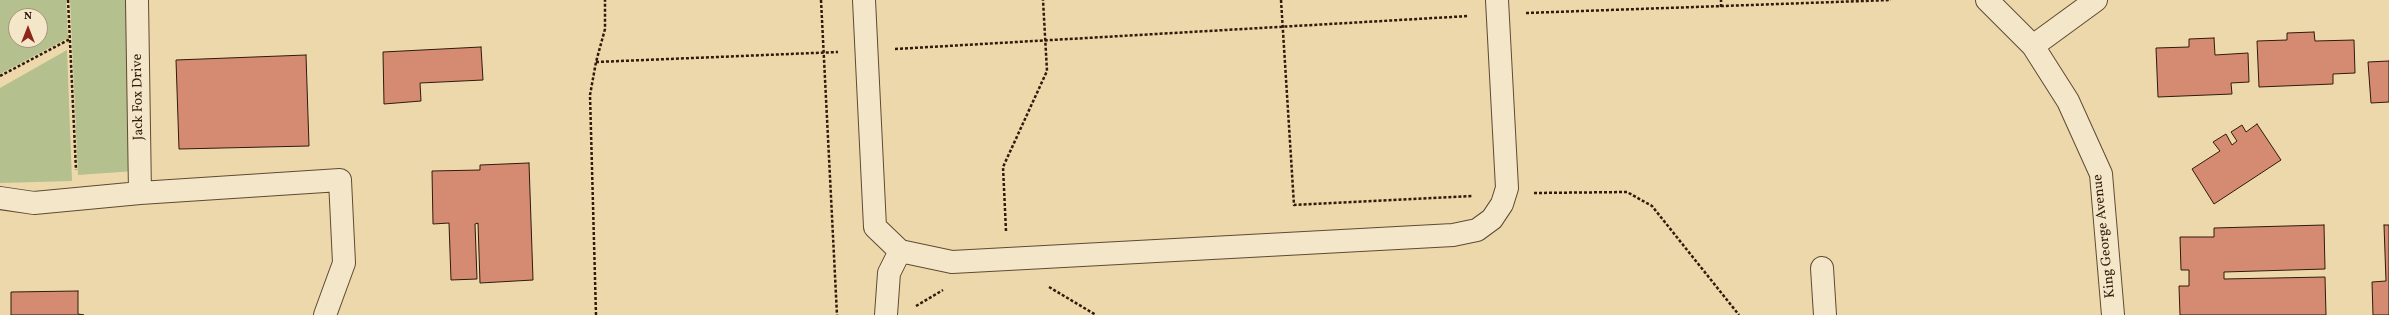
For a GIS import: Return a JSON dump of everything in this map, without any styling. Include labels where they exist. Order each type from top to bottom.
[{"type":"street","name":"Jack Fox Drive","points":[[137,0],[140,193]]},
{"type":"street","points":[[864,0],[875,227],[900,251],[952,262],[1453,235],[1477,230],[1492,219],[1502,204],[1507,188],[1497,7]]},
{"type":"street","name":"King George Avenue","points":[[1987,0],[2033,46],[2068,101],[2101,174],[2113,315]]},
{"type":"street","points":[[2033,46],[2096,0]]},
{"type":"street","points":[[0,198],[34,203],[140,193],[340,180],[344,263],[325,315]]},
{"type":"street","points":[[886,315],[888,273],[900,251]]},
{"type":"street","points":[[1822,268],[1825,315]]},
{"type":"path","points":[[68,0],[77,199]]},
{"type":"path","points":[[596,315],[590,95],[596,62],[605,29],[605,0]]},
{"type":"path","points":[[821,0],[837,315]]},
{"type":"path","points":[[1006,238],[1003,167],[1047,72],[1043,0]]},
{"type":"path","points":[[1282,0],[1294,205],[1505,195],[1626,192],[1652,206],[1739,315]]},
{"type":"path","points":[[1721,0],[1721,7]]},
{"type":"path","points":[[892,49],[1283,27],[1497,7],[1721,7],[1889,1]]},
{"type":"path","points":[[0,76],[70,39]]},
{"type":"path","points":[[596,62],[845,51]]},
{"type":"path","points":[[1048,286],[1096,315]]},
{"type":"path","points":[[914,307],[947,287]]},
{"type":"green space","points":[[0,0],[66,0],[68,38],[0,74]]},
{"type":"green space","points":[[70,0],[129,0],[134,171],[78,175]]},
{"type":"green space","points":[[67,50],[72,181],[0,183],[0,88]]},
{"type":"building","points":[[2314,32],[2315,41],[2354,40],[2355,73],[2333,74],[2333,84],[2259,87],[2257,41],[2287,40],[2287,33]]},
{"type":"building","points":[[2214,38],[2215,55],[2248,53],[2249,82],[2231,83],[2232,94],[2158,97],[2156,48],[2189,47],[2189,39]]},
{"type":"building","points":[[481,47],[483,80],[420,83],[421,101],[384,104],[383,52]]},
{"type":"building","points":[[306,55],[309,146],[179,149],[176,60]]},
{"type":"building","points":[[2389,61],[2389,102],[2371,103],[2368,62]]},
{"type":"building","points":[[2257,124],[2281,160],[2214,204],[2192,169],[2220,151],[2213,142],[2226,134],[2232,145],[2237,141],[2231,132],[2242,125],[2246,132]]},
{"type":"building","points":[[529,163],[533,280],[480,283],[478,223],[475,224],[477,279],[451,280],[449,223],[433,224],[432,171],[480,170],[480,165]]},
{"type":"building","points":[[2324,225],[2325,269],[2224,272],[2224,279],[2325,277],[2326,315],[2180,315],[2179,286],[2189,286],[2189,270],[2181,270],[2180,237],[2214,237],[2214,228]]},
{"type":"building","points":[[2384,225],[2389,225],[2389,315],[2373,315],[2372,282],[2386,281]]},
{"type":"building","points":[[78,291],[78,314],[84,315],[11,315],[11,292]]}]
